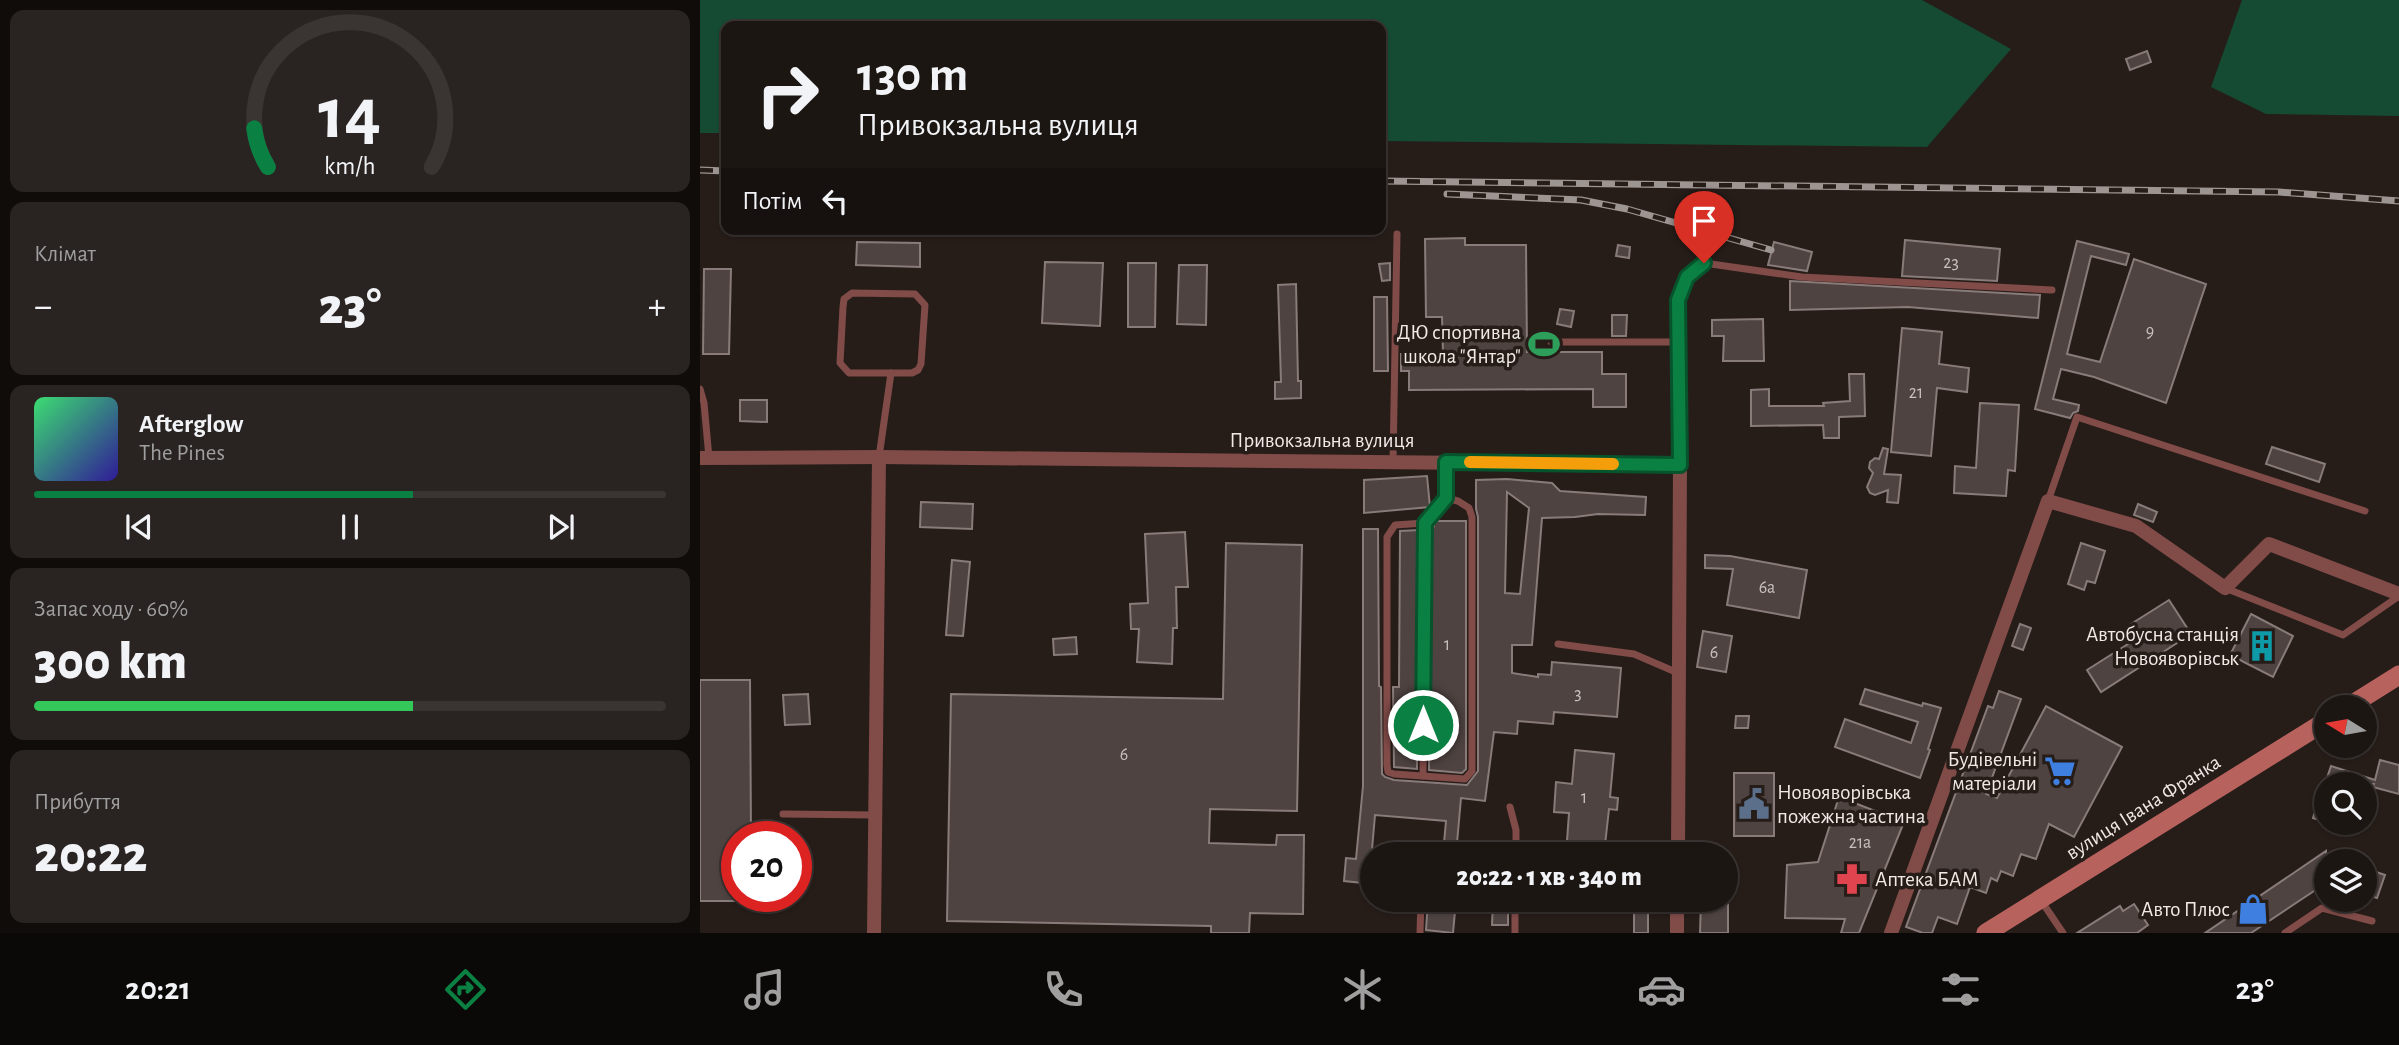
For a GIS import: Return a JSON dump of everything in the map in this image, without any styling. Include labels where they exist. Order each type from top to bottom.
[{"type":"street","name":"Привокзальна вулиця","points":[[704,458],[879,457],[1680,465]]},
{"type":"street","points":[[874,933],[879,457]]},
{"type":"street","points":[[1678,842],[1680,465]]},
{"type":"street","points":[[1891,933],[2048,501],[2136,526],[2224,587],[2269,544],[2399,595]]},
{"type":"street","points":[[2367,695],[2399,675]]},
{"type":"street","name":"вулиця Івана Франка","points":[[1986,933],[2314,728]]},
{"type":"street","points":[[1677,912],[1677,933]]},
{"type":"lane","points":[[1393,462],[1397,234]]},
{"type":"lane","points":[[1680,465],[1678,300],[1687,277],[1704,263],[1802,277],[2052,290]]},
{"type":"lane","points":[[852,293],[915,294],[925,305],[921,364],[918,370],[912,373],[891,373],[849,373],[840,363],[842,307],[844,299],[852,293]]},
{"type":"lane","points":[[1551,342],[1679,342]]},
{"type":"lane","points":[[879,457],[891,373]]},
{"type":"lane","points":[[700,389],[704,403],[704,458]]},
{"type":"lane","points":[[2048,501],[2077,416],[2365,512]]},
{"type":"lane","points":[[1423,776],[1425,523],[1446,498],[1446,462]]},
{"type":"lane","points":[[1425,523],[1395,525],[1387,537],[1388,772],[1465,779],[1472,771],[1472,517],[1469,508],[1446,498]]},
{"type":"lane","points":[[2224,587],[2343,635],[2399,595]]},
{"type":"lane","points":[[1558,644],[1634,654],[1679,673]]},
{"type":"lane","points":[[1510,807],[1516,842]]},
{"type":"lane","points":[[783,814],[875,816]]},
{"type":"lane","points":[[2040,898],[2063,933]]},
{"type":"lane","points":[[2285,933],[2322,908],[2372,921]]},
{"type":"lane","points":[[1420,933],[1421,912]]},
{"type":"lane","points":[[1515,933],[1516,912]]},
{"type":"green space","points":[[700,0],[1922,0],[2011,49],[1927,147],[1386,141],[1386,21],[721,21],[721,133],[700,133]]},
{"type":"green space","points":[[2242,0],[2399,0],[2399,116],[2266,114],[2211,87]]},
{"type":"building","points":[[2147,51],[2151,62],[2130,70],[2126,59]]},
{"type":"building","points":[[1465,238],[1465,245],[1526,245],[1527,352],[1602,352],[1602,374],[1626,374],[1626,407],[1593,407],[1593,389],[1409,390],[1409,371],[1401,371],[1401,354],[1443,354],[1442,317],[1426,317],[1425,239]]},
{"type":"building","points":[[1905,240],[2000,249],[1997,281],[1902,276]]},
{"type":"building","points":[[2077,241],[2129,254],[2126,265],[2091,256],[2067,354],[2100,362],[2134,259],[2206,284],[2166,403],[2094,377],[2061,369],[2053,399],[2079,405],[2078,411],[2070,418],[2035,409]]},
{"type":"building","points":[[857,242],[920,243],[920,267],[856,265]]},
{"type":"building","points":[[1774,242],[1812,252],[1807,271],[1768,265]]},
{"type":"building","points":[[1618,245],[1630,247],[1629,258],[1616,256]]},
{"type":"building","points":[[1045,262],[1103,263],[1100,326],[1042,323]]},
{"type":"building","points":[[1128,263],[1156,263],[1155,327],[1128,327]]},
{"type":"building","points":[[1390,263],[1390,280],[1382,281],[1379,264]]},
{"type":"building","points":[[1179,265],[1207,265],[1206,325],[1177,324]]},
{"type":"building","points":[[704,269],[731,269],[729,354],[703,354]]},
{"type":"building","points":[[1790,281],[2040,295],[2038,318],[1908,307],[1790,310]]},
{"type":"building","points":[[1296,284],[1298,381],[1301,381],[1301,398],[1275,399],[1275,382],[1281,382],[1278,285]]},
{"type":"building","points":[[1374,297],[1387,297],[1388,371],[1374,371]]},
{"type":"building","points":[[1560,309],[1574,311],[1571,327],[1557,324]]},
{"type":"building","points":[[1612,315],[1627,315],[1626,336],[1612,336]]},
{"type":"building","points":[[1763,319],[1764,361],[1723,361],[1724,336],[1712,336],[1712,320]]},
{"type":"building","points":[[1902,328],[1942,332],[1939,364],[1969,368],[1967,392],[1937,388],[1931,456],[1891,452]]},
{"type":"building","points":[[1849,374],[1864,374],[1865,416],[1839,417],[1839,438],[1824,438],[1823,425],[1751,426],[1751,390],[1769,389],[1769,406],[1824,406],[1823,403],[1850,401]]},
{"type":"building","points":[[740,400],[767,400],[767,422],[740,421]]},
{"type":"building","points":[[1980,403],[2019,405],[2015,471],[2008,470],[2006,496],[1954,493],[1955,466],[1976,468]]},
{"type":"building","points":[[2272,447],[2325,464],[2319,482],[2266,464]]},
{"type":"building","points":[[1883,448],[1888,449],[1884,474],[1901,475],[1898,503],[1887,502],[1888,490],[1875,495],[1870,493],[1867,487],[1873,473],[1869,468],[1870,462],[1875,458],[1879,459]]},
{"type":"building","points":[[1427,476],[1430,507],[1364,513],[1364,480]]},
{"type":"building","points":[[1507,479],[1552,483],[1560,491],[1646,497],[1645,515],[1598,514],[1542,518],[1532,645],[1512,645],[1512,673],[1538,677],[1538,674],[1551,675],[1552,662],[1621,668],[1617,717],[1554,712],[1553,724],[1518,721],[1517,734],[1494,732],[1485,801],[1461,798],[1457,842],[1444,842],[1446,821],[1375,815],[1373,842],[1360,842],[1360,883],[1344,881],[1346,858],[1356,859],[1363,786],[1363,529],[1378,529],[1382,774],[1394,780],[1467,785],[1478,771],[1476,480]],"holes":[[[1507,492],[1529,508],[1520,594],[1505,593]]]},
{"type":"building","points":[[921,502],[973,504],[972,529],[920,527]]},
{"type":"building","points":[[2138,504],[2157,512],[2153,522],[2134,515]]},
{"type":"building","points":[[1435,521],[1466,521],[1466,769],[1462,773],[1429,770],[1431,529]]},
{"type":"building","points":[[1419,530],[1417,769],[1394,767],[1393,687],[1399,687],[1400,531]]},
{"type":"building","points":[[1185,532],[1188,587],[1176,587],[1177,628],[1173,628],[1172,664],[1137,662],[1139,629],[1131,629],[1130,604],[1148,603],[1145,534]]},
{"type":"building","points":[[1226,543],[1302,545],[1297,811],[1210,809],[1209,843],[1276,845],[1277,835],[1304,835],[1303,914],[1250,913],[1249,933],[1211,933],[1211,926],[947,921],[951,694],[1223,699]]},
{"type":"building","points":[[2081,543],[2105,551],[2095,583],[2087,581],[2084,590],[2068,584]]},
{"type":"building","points":[[1705,555],[1730,556],[1807,570],[1799,618],[1727,605],[1733,569],[1705,568]]},
{"type":"building","points":[[952,560],[970,562],[963,636],[946,635]]},
{"type":"building","points":[[2169,600],[2191,634],[2101,692],[2087,670],[2139,637],[2131,624]]},
{"type":"building","name":"Автобусна станція Новояворівськ","points":[[2251,614],[2293,636],[2273,677],[2230,655]]},
{"type":"building","points":[[2020,624],[2031,628],[2023,650],[2012,646]]},
{"type":"building","points":[[1703,631],[1732,636],[1726,672],[1697,667]]},
{"type":"building","points":[[1076,637],[1077,654],[1054,655],[1053,639]]},
{"type":"building","points":[[700,680],[750,680],[751,821],[721,821],[721,901],[700,901]]},
{"type":"building","points":[[1865,689],[1922,706],[1923,703],[1941,708],[1920,778],[1835,747],[1845,719],[1911,743],[1918,722],[1860,704]]},
{"type":"building","points":[[1999,691],[2021,699],[1986,794],[1997,798],[2046,706],[2122,747],[2074,837],[2049,824],[2036,859],[2021,854],[2013,876],[2001,871],[1997,881],[1991,878],[1986,893],[1970,887],[1957,924],[1938,917],[1932,933],[1906,927],[1988,706],[1993,708]]},
{"type":"building","points":[[808,694],[810,724],[785,725],[783,695]]},
{"type":"building","points":[[1736,716],[1749,716],[1748,728],[1735,728]]},
{"type":"building","points":[[1575,750],[1614,754],[1610,797],[1618,798],[1617,810],[1609,809],[1605,842],[1567,841],[1569,813],[1554,812],[1556,782],[1572,784]]},
{"type":"building","points":[[2380,760],[2399,765],[2399,794],[2377,788]]},
{"type":"building","points":[[2331,766],[2350,772],[2329,772]]},
{"type":"building","name":"Новояворівська пожежна частина","points":[[1734,773],[1774,773],[1774,836],[1734,836]]},
{"type":"building","points":[[1839,797],[1904,822],[1859,933],[1841,933],[1845,919],[1785,918],[1787,865],[1818,862]]},
{"type":"building","points":[[2314,859],[2314,891],[2251,933],[2205,933]]},
{"type":"building","points":[[2377,872],[2385,875],[2377,898]]},
{"type":"building","points":[[2134,904],[2148,925],[2137,933],[2077,933],[2120,906],[2123,911]]},
{"type":"building","points":[[1427,912],[1455,912],[1453,933],[1426,930]]},
{"type":"building","points":[[1493,912],[1508,912],[1508,925],[1492,925]]},
{"type":"building","points":[[1634,912],[1648,912],[1648,933],[1634,933]]},
{"type":"building","points":[[1701,912],[1728,912],[1728,933],[1700,933]]},
{"type":"railway","points":[[700,170],[721,171]]},
{"type":"railway","points":[[1386,181],[2279,192],[2399,201]]},
{"type":"railway","points":[[1447,194],[1581,200],[1627,209],[1771,250]]},
{"type":"slow traffic","points":[[1470,462],[1613,464]]},
{"type":"place","name":"ДЮ спортивна школа \"Янтар\"","points":[[1544,344]]},
{"type":"place","name":"Автобусна станція Новояворівськ","points":[[2262,646]]},
{"type":"place","name":"Будівельні матеріали","points":[[2060,771]]},
{"type":"place","name":"Новояворівська пожежна частина","points":[[1754,804]]},
{"type":"place","name":"Аптека БАМ","points":[[1852,879]]},
{"type":"place","name":"Авто Плюс","points":[[2253,909]]},
{"type":"route","points":[[1423,725],[1425,523],[1446,498],[1446,462],[1680,465],[1678,300],[1687,277],[1704,263]]}]
